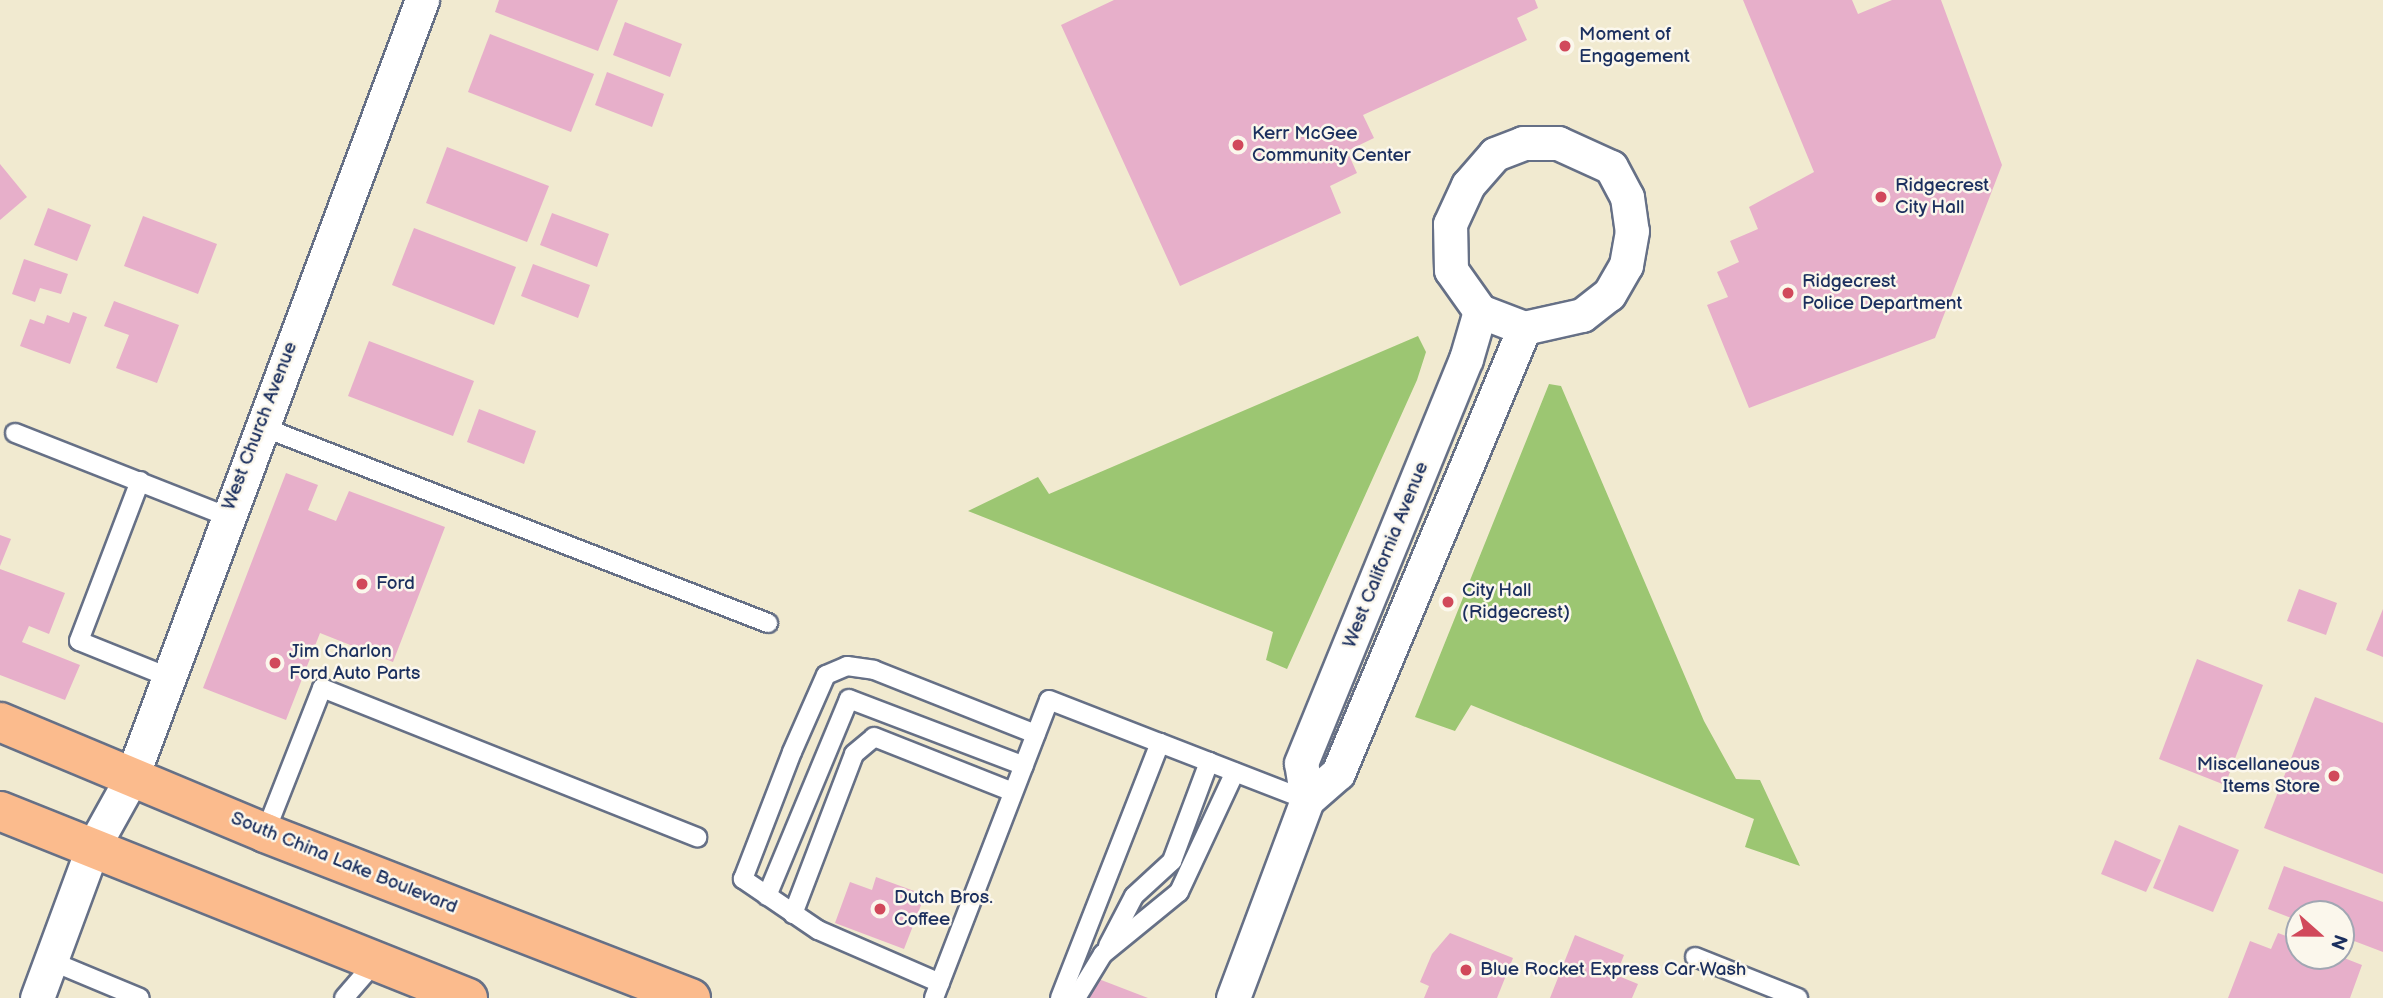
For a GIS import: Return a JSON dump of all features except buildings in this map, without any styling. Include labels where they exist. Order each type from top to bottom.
[{"type":"main road","name":"South China Lake Boulevard","points":[[0,722],[265,833],[684,997]]},
{"type":"main road","points":[[0,811],[468,998]]},
{"type":"street","name":"West Church Avenue","points":[[37,998],[92,849],[131,779],[226,516],[422,0]]},
{"type":"street","points":[[1523,143],[1584,150],[1611,167],[1627,197],[1632,231],[1626,265],[1609,294],[1582,315],[1524,328],[1480,311],[1451,270],[1450,224],[1468,186],[1495,155],[1523,143]]},
{"type":"street","name":"West California Avenue","points":[[1307,800],[1301,763],[1466,359],[1480,311]]},
{"type":"street","name":"West California Avenue","points":[[1233,998],[1307,800],[1338,773],[1524,328]]},
{"type":"lane","points":[[260,426],[768,622]]},
{"type":"lane","points":[[15,433],[226,516]]},
{"type":"lane","points":[[140,481],[79,641],[168,677]]},
{"type":"lane","points":[[1037,734],[874,670],[847,666],[825,675],[743,879],[793,914],[937,990],[1037,734],[1049,700],[1307,800]]},
{"type":"lane","points":[[265,833],[322,688],[697,837]]},
{"type":"lane","points":[[767,896],[849,699],[1024,766]]},
{"type":"lane","points":[[793,914],[855,754],[874,737],[1013,792]]},
{"type":"lane","points":[[1060,998],[1160,743]]},
{"type":"lane","points":[[1076,998],[1134,896],[1172,861],[1209,762]]},
{"type":"lane","points":[[1103,954],[1179,892],[1235,772]]},
{"type":"lane","points":[[1695,957],[1798,998]]},
{"type":"lane","points":[[51,961],[130,996]]},
{"type":"lane","points":[[344,998],[376,961]]},
{"type":"green space","points":[[1418,336],[1426,352],[1417,380],[1287,669],[1266,660],[1273,632],[968,511],[1038,477],[1049,494]]},
{"type":"green space","points":[[1549,384],[1561,386],[1704,721],[1736,779],[1760,780],[1800,866],[1745,847],[1754,819],[1471,705],[1455,731],[1415,717]]},
{"type":"place","name":"Moment of Engagement","points":[[1565,46]]},
{"type":"place","name":"Kerr McGee Community Center","points":[[1238,145]]},
{"type":"place","name":"Ridgecrest City Hall","points":[[1881,197]]},
{"type":"place","name":"Ridgecrest Police Department","points":[[1788,293]]},
{"type":"place","name":"Ford","points":[[362,584]]},
{"type":"place","name":"City Hall (Ridgecrest)","points":[[1448,602]]},
{"type":"place","name":"Jim Charlon Ford Auto Parts","points":[[275,663]]},
{"type":"place","name":"Miscellaneous Items Store","points":[[2334,776]]},
{"type":"place","name":"Dutch Bros. Coffee","points":[[880,909]]},
{"type":"place","name":"Blue Rocket Express Car Wash","points":[[1466,970]]}]
